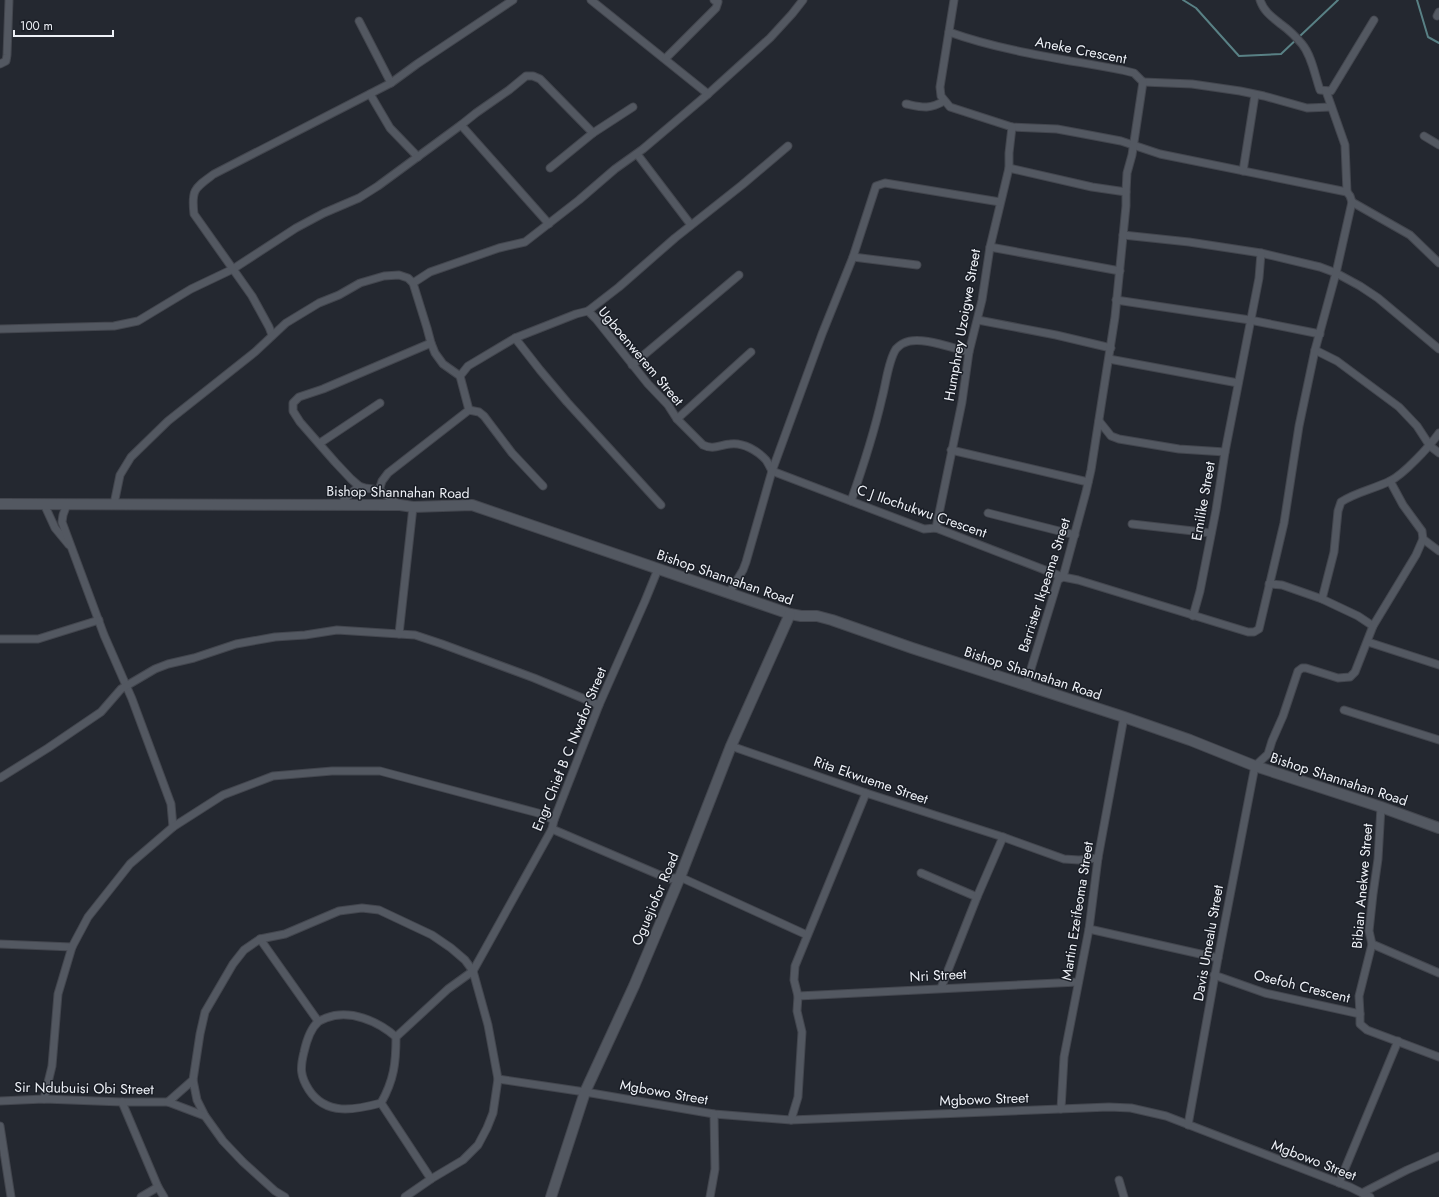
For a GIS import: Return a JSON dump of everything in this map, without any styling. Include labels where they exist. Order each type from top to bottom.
[{"type":"main road","name":"Bishop Shannahan Road","points":[[0,504],[400,505],[413,507],[472,506],[656,572],[729,593],[790,614],[817,616],[832,620],[912,648],[1124,717],[1190,740],[1255,766],[1381,807],[1439,828]]},
{"type":"main road","name":"Oguejiofor Road","points":[[551,1197],[585,1092],[634,986],[680,877],[732,746],[790,614]]},
{"type":"street","points":[[0,64],[6,61],[7,55],[9,0]]},
{"type":"street","points":[[272,335],[252,296],[194,214],[192,199],[196,187],[214,174],[391,83],[513,0]]},
{"type":"street","points":[[591,0],[666,58],[708,94]]},
{"type":"street","points":[[666,58],[716,8],[718,2],[714,0]]},
{"type":"street","points":[[413,283],[430,272],[499,248],[525,242],[602,182],[615,169],[637,154],[708,94],[770,38],[803,0]]},
{"type":"street","points":[[954,0],[940,87],[940,94],[950,107],[1012,127],[1057,129],[1121,141],[1160,154],[1275,176],[1347,192]]},
{"type":"street","points":[[1260,0],[1265,11],[1270,17],[1282,25],[1303,46],[1311,63],[1320,90],[1331,91],[1374,20]]},
{"type":"street","points":[[359,21],[391,83]]},
{"type":"street","name":"Aneke Crescent","points":[[949,32],[968,39],[1010,49],[1134,73],[1143,82]]},
{"type":"street","points":[[0,329],[88,327],[128,324],[138,321],[191,289],[234,269],[296,228],[324,213],[359,198],[510,90],[526,76],[534,76],[540,79],[593,133]]},
{"type":"street","points":[[1099,421],[1115,317],[1126,206],[1127,173],[1132,155],[1143,82],[1192,84],[1255,94],[1308,108],[1331,107]]},
{"type":"street","points":[[1326,91],[1345,145],[1347,192],[1352,202],[1410,235],[1439,263]]},
{"type":"street","points":[[370,94],[390,128],[418,156]]},
{"type":"street","points":[[1243,171],[1255,94]]},
{"type":"street","points":[[906,104],[924,107],[936,106],[944,101]]},
{"type":"street","points":[[550,168],[593,133],[633,107]]},
{"type":"street","points":[[461,125],[549,224]]},
{"type":"street","name":"Humphrey Uzoigwe Street","points":[[936,528],[962,402],[969,352],[982,300],[990,247],[1009,168],[1012,127]]},
{"type":"street","points":[[1424,136],[1439,145]]},
{"type":"street","points":[[588,311],[619,287],[675,238],[742,185],[788,146]]},
{"type":"street","points":[[637,154],[691,225]]},
{"type":"street","points":[[1009,168],[1092,187],[1126,192]]},
{"type":"street","points":[[729,593],[743,570],[746,562],[772,471],[853,257],[876,186],[885,183],[1000,202]]},
{"type":"street","name":"C J Ilochukwu Crescent","points":[[772,471],[924,529],[936,528],[1064,577],[1193,616],[1254,632],[1259,629],[1284,523],[1299,426],[1315,350],[1336,273],[1352,202]]},
{"type":"street","points":[[1123,236],[1189,242],[1261,253],[1320,267],[1336,273],[1378,298],[1439,349]]},
{"type":"street","points":[[990,247],[1120,272]]},
{"type":"street","points":[[1225,452],[1259,278],[1261,253]]},
{"type":"street","points":[[853,257],[917,264]]},
{"type":"street","points":[[114,504],[120,475],[132,457],[168,421],[255,352],[286,323],[319,303],[339,295],[360,283],[384,276],[399,276],[408,278],[413,283],[435,353],[443,364],[460,376],[469,410]]},
{"type":"street","points":[[632,365],[739,276]]},
{"type":"street","points":[[1116,300],[1250,320],[1320,334]]},
{"type":"street","name":"Ugboenwerem Street","points":[[460,376],[468,366],[515,338],[576,314],[588,311],[648,384],[668,405],[677,419],[703,445],[708,448],[730,444],[738,444],[748,447],[766,460],[772,471]]},
{"type":"street","points":[[978,320],[1056,335],[1111,348]]},
{"type":"street","points":[[515,338],[567,402],[661,505]]},
{"type":"street","points":[[851,500],[896,348],[903,343],[912,340],[969,352]]},
{"type":"street","points":[[400,505],[379,490],[359,486],[335,462],[320,443],[300,422],[293,411],[293,403],[299,397],[323,389],[431,342]]},
{"type":"street","points":[[1315,350],[1337,362],[1399,407],[1417,426],[1430,446],[1439,453]]},
{"type":"street","points":[[677,419],[751,352]]},
{"type":"street","points":[[1109,359],[1238,383]]},
{"type":"street","points":[[320,443],[380,403]]},
{"type":"street","points":[[379,490],[382,481],[388,473],[469,410],[479,412],[484,416],[512,453],[543,486]]},
{"type":"street","name":"Barrister Ikpeama Street","points":[[1026,685],[1058,580],[1064,577],[1088,482],[1099,421]]},
{"type":"street","name":"Emilike Street","points":[[1099,421],[1111,436],[1119,440],[1179,449],[1225,452],[1204,570],[1193,616]]},
{"type":"street","points":[[1322,599],[1334,552],[1338,511],[1341,502],[1390,481],[1430,446],[1439,433]]},
{"type":"street","points":[[951,450],[1088,482]]},
{"type":"street","points":[[1255,766],[1268,754],[1298,671],[1302,668],[1306,668],[1338,678],[1350,677],[1356,672],[1373,626],[1416,555],[1423,539],[1422,531],[1403,505],[1390,481]]},
{"type":"street","points":[[340,505],[359,486]]},
{"type":"street","points":[[44,504],[55,528],[73,550]]},
{"type":"street","points":[[67,504],[62,522],[171,804],[173,827]]},
{"type":"street","points":[[399,634],[413,507]]},
{"type":"street","points":[[988,513],[1075,535]]},
{"type":"street","points":[[1132,524],[1211,533]]},
{"type":"street","points":[[1423,539],[1439,551]]},
{"type":"street","name":"Engr Chief B C Nwafor Street","points":[[473,970],[552,829],[554,820],[599,705],[656,572]]},
{"type":"street","points":[[1269,584],[1282,585],[1322,599],[1358,616],[1373,626]]},
{"type":"street","points":[[0,639],[38,639],[99,620]]},
{"type":"street","points":[[0,778],[101,712],[126,686],[168,664],[194,658],[236,644],[275,637],[305,635],[337,630],[415,635],[534,678],[599,705]]},
{"type":"street","points":[[1368,642],[1439,665]]},
{"type":"street","points":[[1344,710],[1439,740]]},
{"type":"street","name":"Martin Ezeifeoma Street","points":[[1061,1109],[1064,1057],[1089,929],[1098,858],[1124,717]]},
{"type":"street","name":"Rita Ekwueme Street","points":[[732,746],[866,793],[1003,837],[1064,859],[1079,860],[1098,858]]},
{"type":"street","name":"Davis Umealu Street","points":[[1188,1125],[1214,975],[1255,766]]},
{"type":"street","points":[[44,1099],[52,1066],[58,994],[72,947],[88,917],[130,864],[173,827],[222,795],[272,776],[332,771],[380,770],[538,813],[554,820]]},
{"type":"street","points":[[791,1120],[798,1097],[802,1032],[797,1011],[798,996],[794,980],[795,966],[866,793]]},
{"type":"street","name":"Bibian Anekwe Street","points":[[1360,1014],[1359,996],[1372,944],[1369,931],[1372,894],[1378,859],[1381,807]]},
{"type":"street","points":[[552,829],[669,879],[680,877],[807,935]]},
{"type":"street","points":[[941,988],[976,896],[1003,837]]},
{"type":"street","points":[[921,873],[976,896]]},
{"type":"street","points":[[285,1197],[275,1191],[243,1162],[223,1141],[205,1116],[197,1100],[194,1080],[200,1034],[205,1012],[233,964],[244,950],[260,939],[285,934],[339,911],[362,908],[379,910],[432,935],[466,960],[473,970],[488,1025],[498,1079],[493,1113],[478,1145],[463,1160],[405,1197]]},
{"type":"street","points":[[1089,929],[1218,958]]},
{"type":"street","points":[[260,939],[318,1021]]},
{"type":"street","points":[[0,944],[72,947]]},
{"type":"street","points":[[1372,944],[1439,973]]},
{"type":"street","points":[[396,1037],[386,1028],[374,1022],[347,1015],[338,1015],[318,1021],[311,1032],[304,1050],[301,1065],[303,1080],[313,1095],[323,1105],[340,1109],[361,1109],[381,1103],[393,1076],[396,1061],[396,1037],[448,989],[473,970]]},
{"type":"street","name":"Osefoh Crescent","points":[[1214,975],[1265,993],[1360,1014],[1360,1024],[1367,1030],[1439,1057]]},
{"type":"street","name":"Nri Street","points":[[798,996],[1078,982]]},
{"type":"street","points":[[1339,1182],[1398,1041]]},
{"type":"street","name":"Mgbowo Street","points":[[498,1079],[714,1114],[791,1120],[1109,1107],[1132,1108],[1166,1116],[1339,1182],[1370,1197]]},
{"type":"street","points":[[194,1080],[168,1102],[205,1116]]},
{"type":"street","name":"Sir Ndubuisi Obi Street","points":[[0,1101],[44,1099],[168,1102]]},
{"type":"street","points":[[122,1102],[158,1187],[164,1197]]},
{"type":"street","points":[[381,1103],[431,1179]]},
{"type":"street","points":[[710,1197],[715,1169],[714,1114]]},
{"type":"street","points":[[0,1126],[11,1197]]},
{"type":"street","points":[[1362,1193],[1407,1170],[1439,1156]]},
{"type":"street","points":[[1119,1180],[1124,1197]]},
{"type":"street","points":[[141,1197],[158,1187]]},
{"type":"waterway","points":[[1183,0],[1196,8],[1239,56],[1281,54],[1338,0]]},
{"type":"waterway","points":[[1417,0],[1428,37],[1439,43]]}]
